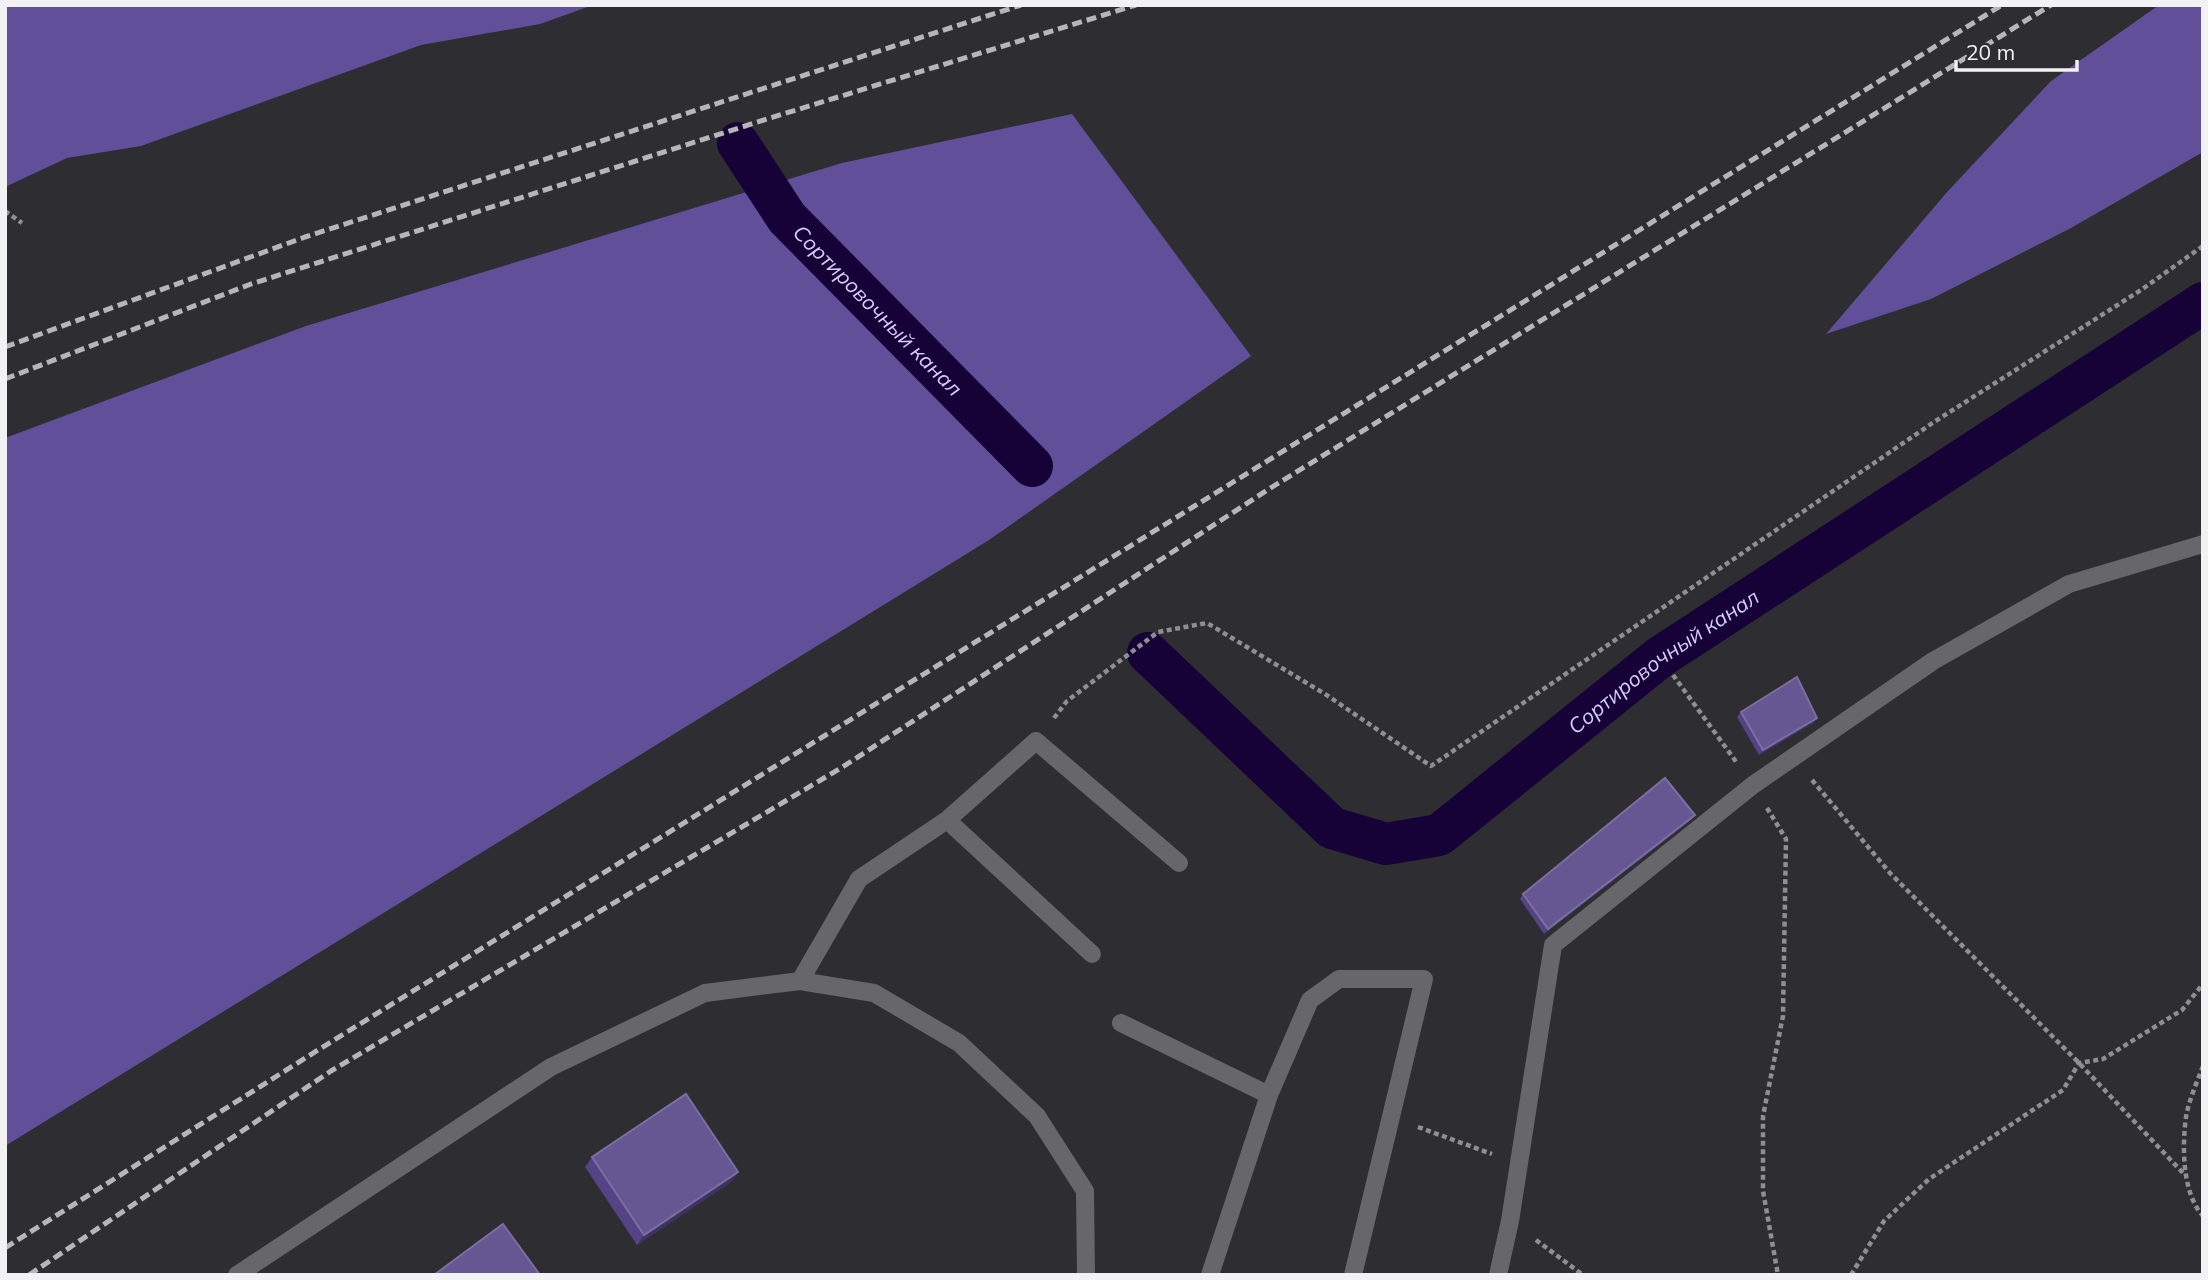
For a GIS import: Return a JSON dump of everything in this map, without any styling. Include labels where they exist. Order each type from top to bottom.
[{"type":"lane","points":[[1498,1275],[1510,1221],[1553,945],[1753,785],[1933,661],[2069,584],[2203,544]]},
{"type":"lane","points":[[800,981],[859,879],[947,820],[1036,741],[1180,863]]},
{"type":"lane","points":[[947,820],[1092,954]]},
{"type":"lane","points":[[1210,1275],[1269,1095],[1310,1000],[1339,979],[1424,978],[1353,1275]]},
{"type":"lane","points":[[237,1275],[551,1067],[705,993],[800,981],[874,993],[959,1043],[1037,1116],[1085,1191],[1086,1275]]},
{"type":"lane","points":[[1121,1023],[1269,1095]]},
{"type":"path","points":[[5,211],[22,223]]},
{"type":"path","points":[[1036,741],[1067,701],[1158,632],[1207,623],[1325,694],[1431,766],[1934,422],[2141,290],[2203,246]]},
{"type":"path","points":[[1673,675],[1753,785],[1786,839],[1783,1016],[1763,1116],[1763,1191],[1778,1275]]},
{"type":"path","points":[[1793,757],[1890,873],[2184,1174]]},
{"type":"path","points":[[2078,1063],[2103,1059],[2182,1010],[2203,984]]},
{"type":"path","points":[[1852,1275],[1884,1221],[1929,1179],[2063,1090],[2078,1063]]},
{"type":"path","points":[[2203,1066],[2186,1116],[2184,1174],[2198,1211],[2203,1216]]},
{"type":"path","points":[[1391,1117],[1519,1164]]},
{"type":"path","points":[[1510,1221],[1583,1275]]},
{"type":"shaded area","points":[[5,5],[593,5],[540,24],[421,45],[141,146],[67,158],[5,187]]},
{"type":"shaded area","points":[[2159,5],[2203,5],[2203,152],[2071,228],[1931,299],[1826,334],[1948,191],[2051,81]]},
{"type":"shaded area","points":[[1072,114],[1251,356],[989,540],[5,1146],[5,438],[306,326],[842,163]]},
{"type":"building","points":[[1797,677],[1817,718],[1763,750],[1741,712]]},
{"type":"building","points":[[1665,778],[1695,815],[1548,929],[1523,894]]},
{"type":"building","points":[[686,1094],[738,1172],[644,1235],[592,1157]]},
{"type":"building","points":[[503,1224],[540,1275],[434,1275]]},
{"type":"waterway","name":"Сортировочный канал","points":[[738,143],[787,218],[1032,466]]},
{"type":"waterway","name":"Сортировочный канал","points":[[1148,653],[1332,828],[1386,844],[1439,835],[1660,657],[2203,303]]},
{"type":"railway","points":[[5,347],[305,237],[1021,5]]},
{"type":"railway","points":[[5,379],[251,284],[767,119],[1136,5]]},
{"type":"railway","points":[[5,1248],[318,1050],[2002,5]]},
{"type":"railway","points":[[29,1275],[331,1071],[841,768],[1269,489],[2051,5]]}]
